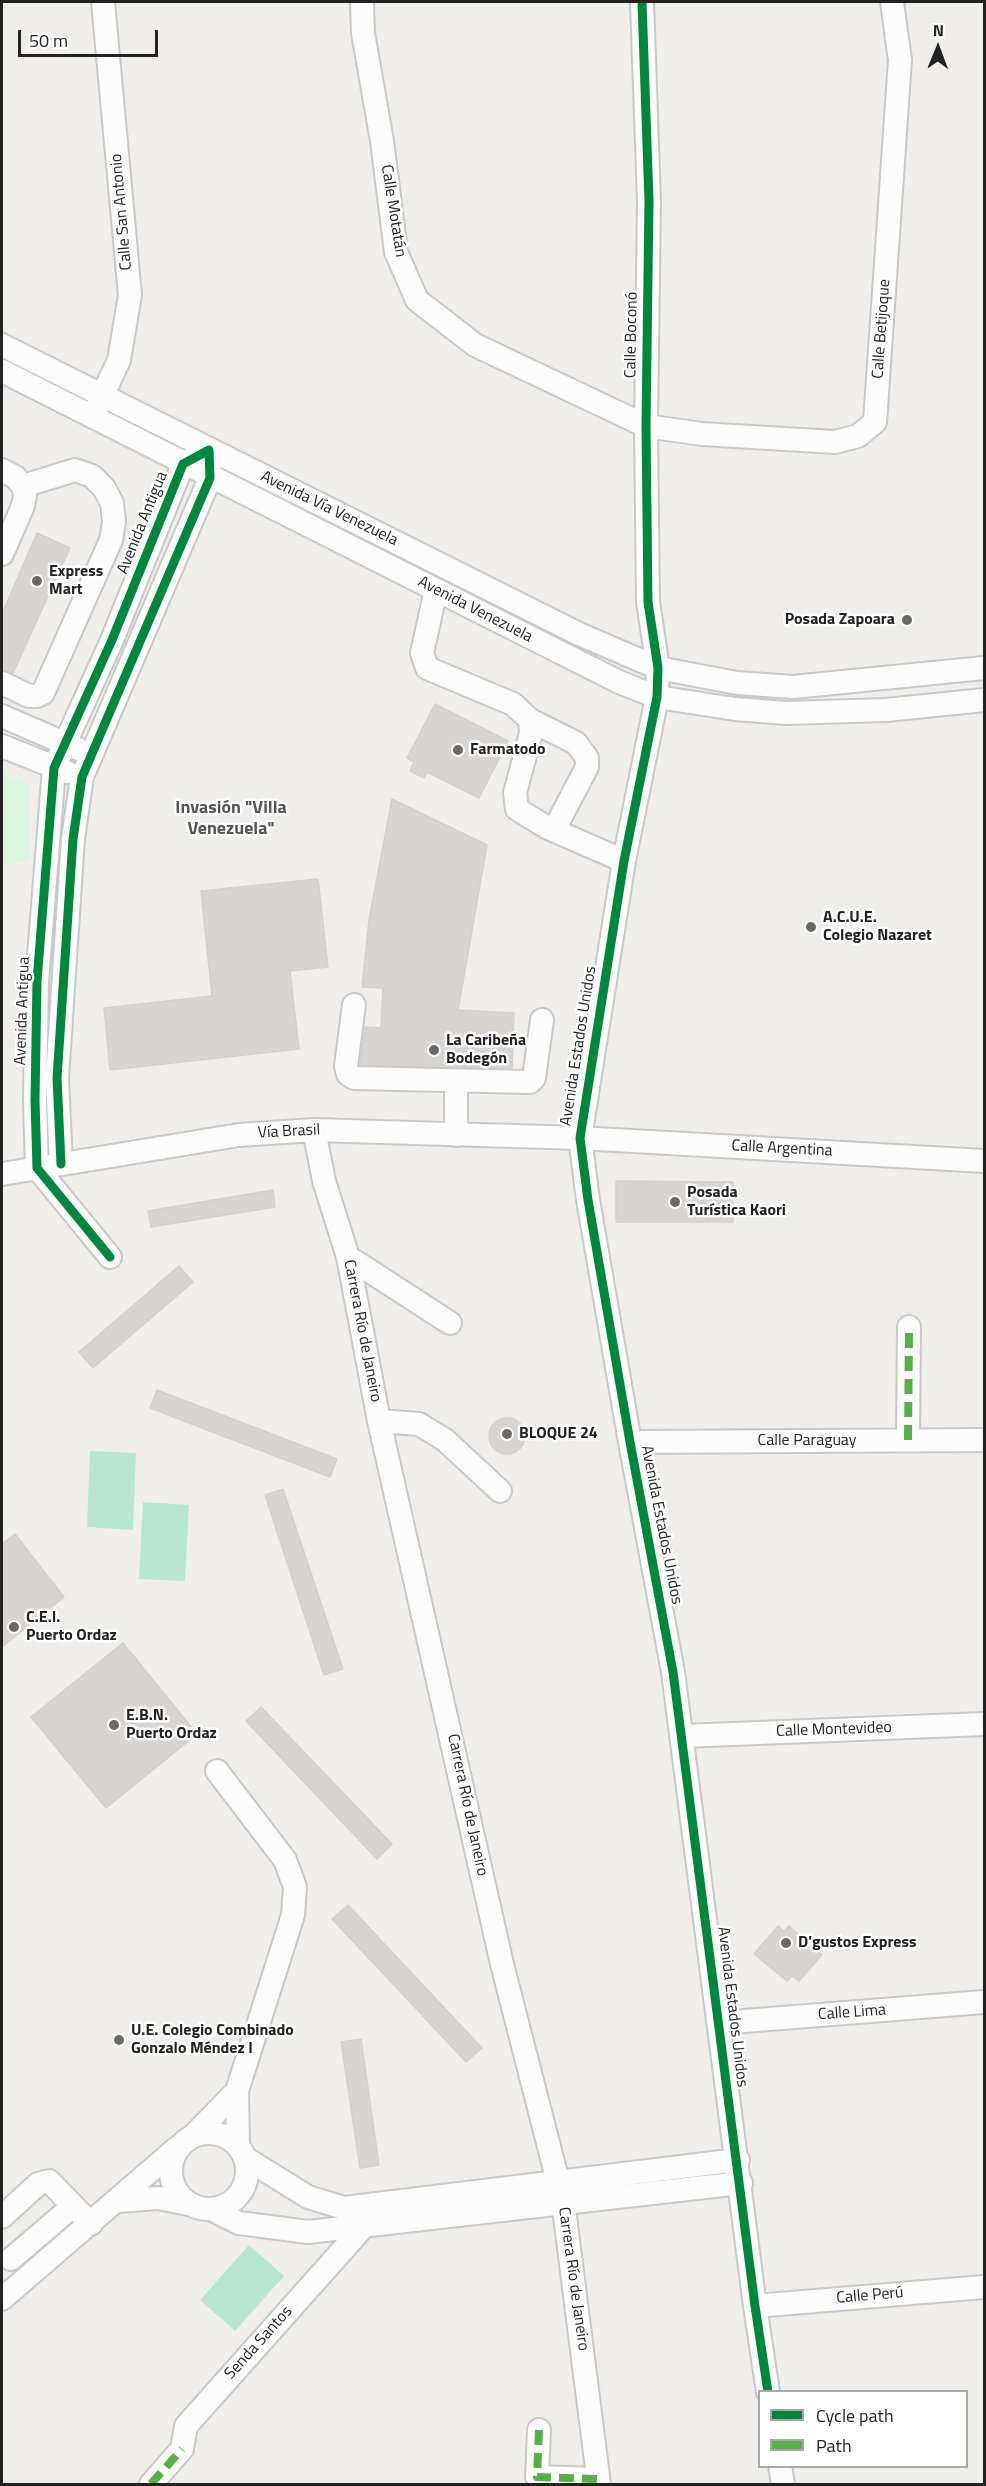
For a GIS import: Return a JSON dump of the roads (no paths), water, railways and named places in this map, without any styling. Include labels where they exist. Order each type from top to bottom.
[{"type":"street","name":"Calle San Antonio","points":[[92,417],[119,360],[130,295],[103,2]]},
{"type":"street","name":"Calle Motatán","points":[[362,2],[363,33],[382,141],[396,252],[417,300],[475,345],[646,426]]},
{"type":"street","name":"Calle Boconó","points":[[642,2],[649,201],[646,426],[648,602],[658,668]]},
{"type":"street","name":"Calle Betijoque","points":[[646,426],[702,434],[835,442],[858,436],[875,422],[900,60],[892,2]]},
{"type":"street","name":"Avenida Vía Venezuela","points":[[2,345],[579,634],[658,668]]},
{"type":"street","name":"Avenida Venezuela","points":[[2,371],[435,591],[619,682],[657,697],[735,709],[786,713],[886,710],[984,700]]},
{"type":"street","name":"Avenida Antigua","points":[[37,1168],[35,1100],[37,981],[54,768],[112,640],[183,464],[209,450]]},
{"type":"street","points":[[61,1164],[57,1078],[73,839],[82,777],[210,478],[209,450]]},
{"type":"street","points":[[2,470],[15,477],[23,486],[23,506],[2,554]]},
{"type":"street","points":[[2,683],[29,696],[43,693],[111,540],[114,522],[112,503],[104,488],[92,476],[75,470],[23,486]]},
{"type":"street","points":[[435,591],[422,653],[426,668],[513,704],[530,720],[576,742],[587,758],[587,767],[554,830]]},
{"type":"street","points":[[658,668],[737,683],[793,687],[984,668]]},
{"type":"street","name":"Avenida Estados Unidos","points":[[658,668],[657,697],[624,861],[580,1138],[588,1200],[683,1737],[755,2306],[768,2390]]},
{"type":"street","points":[[2,716],[91,754]]},
{"type":"street","points":[[530,720],[531,734],[515,793],[517,808],[554,830],[624,861]]},
{"type":"street","points":[[2,746],[82,777]]},
{"type":"street","points":[[354,1005],[346,1066],[348,1074],[354,1078],[530,1082],[534,1078],[542,1020]]},
{"type":"street","points":[[456,1081],[456,1135]]},
{"type":"street","name":"Vía Brasil","points":[[2,1174],[239,1135],[314,1130],[580,1138]]},
{"type":"street","name":"Carrera Río de Janeiro","points":[[314,1130],[324,1181],[348,1257],[379,1420],[502,1964],[560,2191],[599,2482]]},
{"type":"street","name":"Calle Argentina","points":[[580,1138],[984,1161]]},
{"type":"street","points":[[37,1168],[110,1257]]},
{"type":"street","points":[[348,1257],[450,1323]]},
{"type":"street","points":[[908,1440],[909,1327]]},
{"type":"street","points":[[379,1420],[419,1424],[446,1440],[500,1491]]},
{"type":"street","name":"Calle Paraguay","points":[[630,1442],[984,1440]]},
{"type":"street","name":"Calle Montevideo","points":[[683,1737],[984,1724]]},
{"type":"street","points":[[118,2201],[158,2198],[213,2210],[224,2207],[242,2192],[248,2169],[242,2152],[237,2091],[293,1915],[295,1887],[285,1860],[217,1771]]},
{"type":"street","name":"Calle Lima","points":[[719,2023],[984,2002]]},
{"type":"street","points":[[2,2299],[187,2140],[237,2091]]},
{"type":"street","points":[[188,2204],[178,2195],[171,2182],[170,2169],[174,2155],[187,2140],[204,2133],[229,2138],[242,2152],[308,2197],[370,2215]]},
{"type":"street","points":[[213,2210],[239,2223],[308,2232],[370,2215],[560,2191],[738,2160]]},
{"type":"street","points":[[2,2217],[38,2184],[49,2181],[91,2224]]},
{"type":"street","points":[[560,2191],[741,2183]]},
{"type":"street","points":[[26,2278],[6,2254],[74,2206]]},
{"type":"street","name":"Senda Santos","points":[[151,2484],[182,2449],[186,2426],[370,2215]]},
{"type":"street","name":"Calle Perú","points":[[755,2306],[983,2290]]},
{"type":"street","points":[[539,2430],[537,2476],[599,2482]]},
{"type":"street","points":[[780,2468],[783,2484]]},
{"type":"place","name":"Express Mart","points":[[37,581]]},
{"type":"place","name":"Posada Zapoara","points":[[907,620]]},
{"type":"place","name":"Farmatodo","points":[[458,750]]},
{"type":"place","name":"A.C.U.E. Colegio Nazaret","points":[[811,927]]},
{"type":"place","name":"La Caribeña Bodegón","points":[[434,1050]]},
{"type":"place","name":"Posada Turística Kaori","points":[[675,1202]]},
{"type":"place","name":"BLOQUE 24","points":[[507,1434]]},
{"type":"place","name":"C.E.I. Puerto Ordaz","points":[[14,1627]]},
{"type":"place","name":"E.B.N. Puerto Ordaz","points":[[114,1725]]},
{"type":"place","name":"D'gustos Express","points":[[786,1943]]},
{"type":"place","name":"U.E. Colegio Combinado Gonzalo Méndez I","points":[[119,2040]]},
{"type":"district","name":"Invasión \"Villa Venezuela\"","points":[[231,819]]}]
